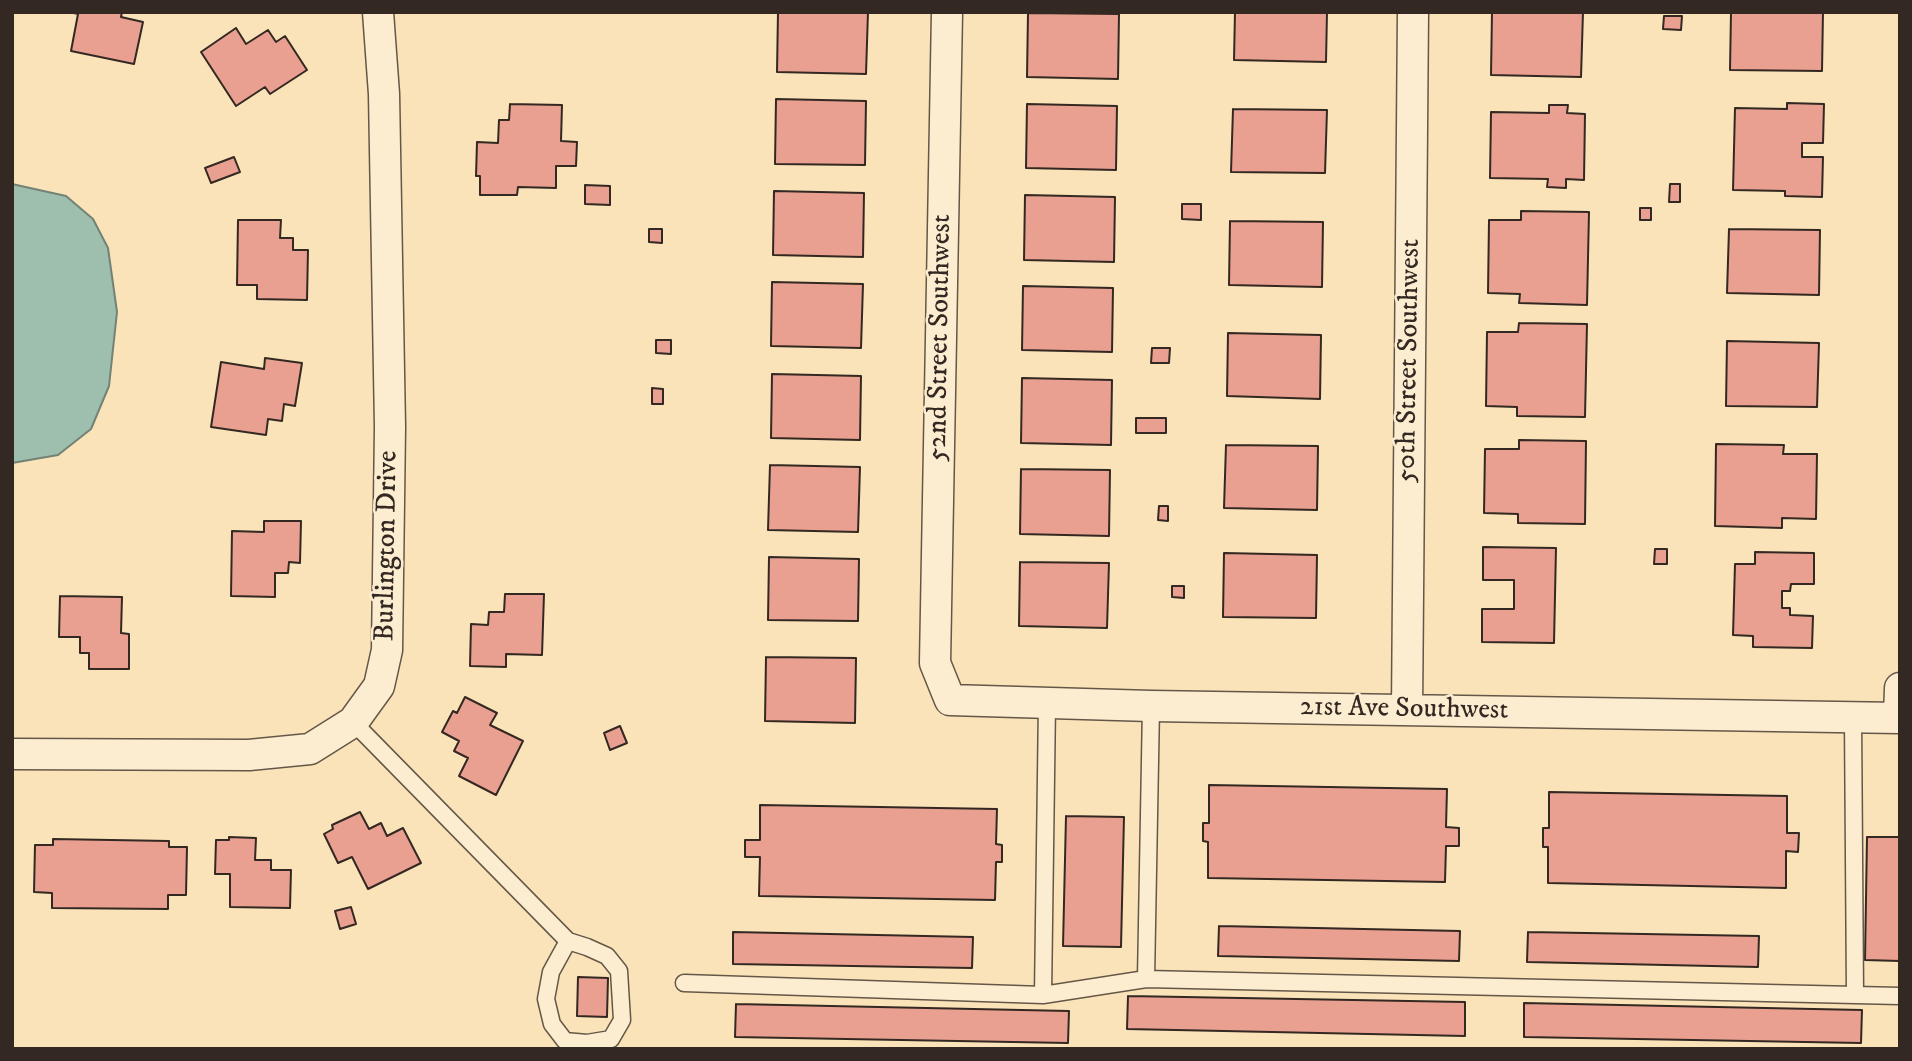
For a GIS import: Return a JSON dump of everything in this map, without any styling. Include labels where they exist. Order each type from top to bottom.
[{"type":"street","name":"Burlington Drive","points":[[12,754],[249,755],[310,749],[353,722],[379,686],[387,650],[390,413],[384,94],[378,12]]},
{"type":"street","name":"52nd Street Southwest","points":[[935,663],[947,12]]},
{"type":"street","name":"50th Street Southwest","points":[[1406,710],[1413,12]]},
{"type":"street","name":"21st Ave Southwest","points":[[935,663],[950,700],[1899,719]]},
{"type":"street","points":[[1899,719],[1900,688]]},
{"type":"lane","points":[[1044,995],[1047,703]]},
{"type":"lane","points":[[1146,979],[1151,706]]},
{"type":"lane","points":[[1853,718],[1855,995]]},
{"type":"lane","points":[[353,722],[568,941],[607,956],[619,971],[622,1020],[611,1039],[587,1043],[565,1041],[552,1024],[546,999],[551,972],[568,941]]},
{"type":"lane","points":[[684,984],[1044,995],[1146,979],[1900,996]]},
{"type":"shaded area","points":[[12,184],[66,196],[93,219],[108,248],[117,312],[109,386],[91,429],[58,455],[12,463]]},
{"type":"building","points":[[69,12],[122,12],[121,17],[143,22],[134,64],[71,51],[78,14]]},
{"type":"building","points":[[778,12],[868,12],[866,74],[777,72]]},
{"type":"building","points":[[1235,12],[1327,12],[1326,62],[1234,60]]},
{"type":"building","points":[[1492,12],[1583,12],[1581,77],[1491,75]]},
{"type":"building","points":[[1731,12],[1823,12],[1822,71],[1730,70]]},
{"type":"building","points":[[1028,13],[1119,14],[1118,79],[1027,77]]},
{"type":"building","points":[[1664,16],[1682,16],[1681,30],[1663,29]]},
{"type":"building","points":[[236,28],[246,44],[268,30],[276,42],[285,36],[307,70],[270,94],[265,87],[236,106],[201,52]]},
{"type":"building","points":[[776,99],[866,101],[865,165],[775,164]]},
{"type":"building","points":[[1787,103],[1824,104],[1823,143],[1802,143],[1802,157],[1823,157],[1822,197],[1785,196],[1785,191],[1733,190],[1735,108],[1787,109]]},
{"type":"building","points":[[510,104],[562,105],[561,141],[577,142],[576,166],[556,166],[556,188],[518,187],[517,195],[480,195],[480,176],[476,176],[477,142],[498,143],[499,120],[509,120]]},
{"type":"building","points":[[1027,104],[1117,106],[1116,170],[1026,168]]},
{"type":"building","points":[[1549,105],[1568,105],[1567,113],[1585,114],[1584,180],[1566,179],[1566,188],[1547,187],[1548,179],[1490,178],[1491,112],[1549,113]]},
{"type":"building","points":[[1233,109],[1327,110],[1325,173],[1231,172]]},
{"type":"building","points":[[234,157],[240,172],[211,183],[205,168]]},
{"type":"building","points":[[1670,184],[1680,184],[1680,202],[1669,202]]},
{"type":"building","points":[[585,185],[610,186],[610,205],[585,204]]},
{"type":"building","points":[[774,191],[864,193],[863,257],[773,255]]},
{"type":"building","points":[[1025,195],[1115,197],[1114,262],[1024,260]]},
{"type":"building","points":[[1182,204],[1201,204],[1201,220],[1182,219]]},
{"type":"building","points":[[1640,208],[1651,208],[1651,220],[1640,220]]},
{"type":"building","points":[[1521,211],[1589,212],[1587,305],[1519,303],[1520,294],[1488,293],[1489,220],[1521,220]]},
{"type":"building","points":[[238,220],[281,220],[280,238],[293,238],[293,250],[308,250],[307,300],[257,299],[257,285],[237,285]]},
{"type":"building","points":[[1230,221],[1323,222],[1322,287],[1229,285]]},
{"type":"building","points":[[649,229],[662,229],[662,243],[649,242]]},
{"type":"building","points":[[1729,229],[1820,230],[1819,295],[1727,293]]},
{"type":"building","points":[[772,282],[863,284],[861,348],[771,346]]},
{"type":"building","points":[[1023,286],[1113,288],[1112,352],[1022,350]]},
{"type":"building","points":[[1519,323],[1587,324],[1585,417],[1517,416],[1517,407],[1486,406],[1487,332],[1518,332]]},
{"type":"building","points":[[1228,333],[1321,335],[1320,399],[1227,396]]},
{"type":"building","points":[[656,340],[671,340],[671,354],[656,353]]},
{"type":"building","points":[[1727,341],[1819,343],[1817,407],[1726,406]]},
{"type":"building","points":[[1152,348],[1170,348],[1169,363],[1151,363]]},
{"type":"building","points":[[265,358],[302,363],[295,406],[284,404],[282,421],[268,419],[266,435],[211,427],[221,362],[264,369]]},
{"type":"building","points":[[772,374],[861,376],[860,440],[771,438]]},
{"type":"building","points":[[1022,378],[1112,380],[1111,445],[1021,443]]},
{"type":"building","points":[[652,388],[663,389],[663,404],[652,404]]},
{"type":"building","points":[[1136,418],[1166,418],[1166,433],[1136,433]]},
{"type":"building","points":[[1519,440],[1586,441],[1585,524],[1518,523],[1518,514],[1484,513],[1485,449],[1519,449]]},
{"type":"building","points":[[1716,444],[1784,445],[1783,454],[1817,454],[1816,519],[1782,518],[1782,528],[1715,526]]},
{"type":"building","points":[[1226,445],[1318,446],[1317,510],[1224,508]]},
{"type":"building","points":[[770,465],[860,467],[858,532],[768,530]]},
{"type":"building","points":[[1021,469],[1110,470],[1109,536],[1020,534]]},
{"type":"building","points":[[1159,506],[1168,506],[1168,521],[1158,520]]},
{"type":"building","points":[[264,521],[301,521],[300,563],[289,562],[288,573],[275,573],[275,597],[231,596],[232,531],[264,532]]},
{"type":"building","points":[[1483,547],[1556,548],[1554,643],[1482,642],[1482,609],[1514,609],[1514,580],[1483,580]]},
{"type":"building","points":[[1655,549],[1667,549],[1667,564],[1654,564]]},
{"type":"building","points":[[1755,552],[1814,553],[1814,584],[1791,584],[1790,591],[1782,591],[1782,608],[1790,608],[1790,615],[1813,616],[1812,648],[1753,647],[1753,636],[1733,635],[1735,564],[1755,564]]},
{"type":"building","points":[[1224,553],[1317,555],[1316,618],[1223,617]]},
{"type":"building","points":[[769,557],[859,559],[858,621],[768,620]]},
{"type":"building","points":[[1020,562],[1109,563],[1107,628],[1019,626]]},
{"type":"building","points":[[1172,586],[1184,586],[1184,598],[1172,597]]},
{"type":"building","points":[[505,594],[544,594],[542,655],[506,654],[506,667],[470,666],[471,624],[488,625],[489,612],[504,612]]},
{"type":"building","points":[[60,596],[122,597],[121,633],[129,634],[129,669],[89,669],[89,653],[80,653],[80,637],[59,637]]},
{"type":"building","points":[[766,657],[856,658],[855,723],[765,721]]},
{"type":"building","points":[[465,697],[497,713],[490,725],[523,741],[496,795],[459,776],[468,758],[454,751],[459,741],[442,732],[453,711],[457,713]]},
{"type":"building","points":[[620,726],[627,743],[610,750],[604,733]]},
{"type":"building","points":[[1209,785],[1447,789],[1446,827],[1459,828],[1459,846],[1446,846],[1445,882],[1208,878],[1208,842],[1203,841],[1203,823],[1209,823]]},
{"type":"building","points":[[1549,792],[1787,796],[1787,833],[1799,833],[1798,852],[1786,851],[1786,888],[1548,883],[1548,847],[1543,847],[1543,828],[1549,828]]},
{"type":"building","points":[[760,805],[997,809],[996,844],[1002,845],[1002,862],[996,862],[995,900],[759,896],[760,857],[745,857],[745,840],[760,840]]},
{"type":"building","points":[[360,812],[369,829],[381,823],[387,836],[403,828],[421,863],[368,889],[352,857],[338,863],[324,834],[333,829],[332,825]]},
{"type":"building","points":[[1066,816],[1124,817],[1121,947],[1063,946]]},
{"type":"building","points":[[229,837],[256,838],[255,860],[271,860],[271,870],[291,870],[290,908],[230,907],[230,874],[215,874],[216,840],[229,840]]},
{"type":"building","points":[[1867,837],[1900,837],[1900,961],[1865,960]]},
{"type":"building","points":[[53,839],[169,841],[169,847],[187,847],[186,895],[168,895],[168,909],[52,908],[52,893],[34,892],[35,845],[53,845]]},
{"type":"building","points":[[351,907],[356,924],[340,929],[335,911]]},
{"type":"building","points":[[1219,926],[1460,931],[1459,961],[1218,956]]},
{"type":"building","points":[[733,932],[973,937],[972,968],[733,964]]},
{"type":"building","points":[[1528,932],[1759,936],[1758,967],[1527,962]]},
{"type":"building","points":[[578,977],[608,978],[607,1017],[577,1016]]},
{"type":"building","points":[[1128,996],[1465,1002],[1465,1036],[1127,1029]]},
{"type":"building","points":[[1524,1003],[1862,1010],[1861,1043],[1524,1037]]},
{"type":"building","points":[[736,1004],[1069,1011],[1068,1043],[735,1037]]}]
